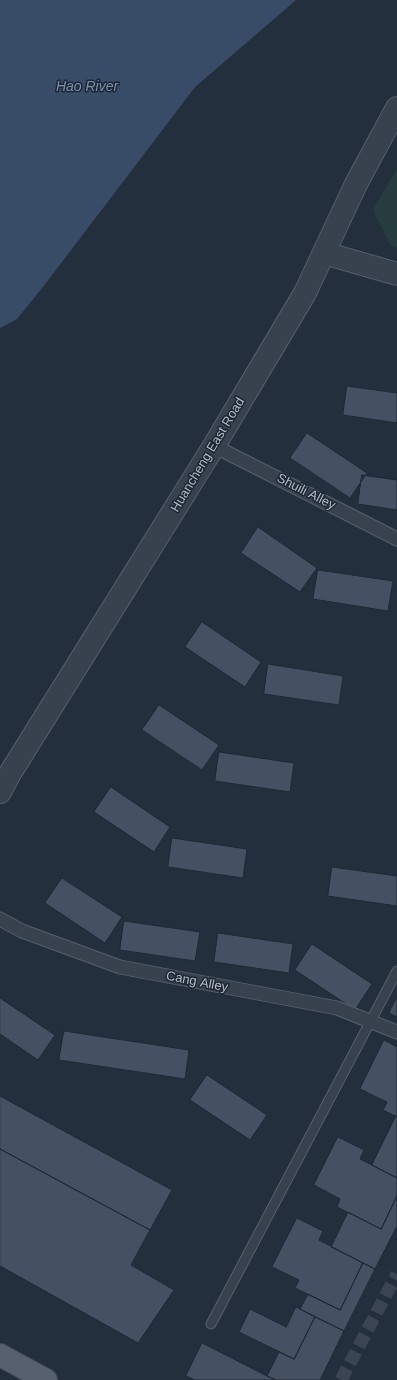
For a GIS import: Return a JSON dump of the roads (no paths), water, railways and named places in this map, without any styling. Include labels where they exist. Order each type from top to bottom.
[{"type":"main road","points":[[0,1355],[46,1380]]},
{"type":"street","name":"Huancheng East Road","points":[[0,792],[9,775],[214,446],[305,293],[356,184],[397,108]]},
{"type":"street","points":[[324,253],[397,274]]},
{"type":"street","name":"Shuili Alley","points":[[214,446],[397,539]]},
{"type":"street","name":"Cang Alley","points":[[0,919],[22,931],[120,968],[338,1008],[397,1032]]},
{"type":"lane","points":[[211,1324],[397,971]]},
{"type":"water","name":"Hao River","points":[[0,0],[296,0],[195,87],[17,319],[0,328]]},
{"type":"tunnel","points":[[341,1380],[397,1274]]}]
